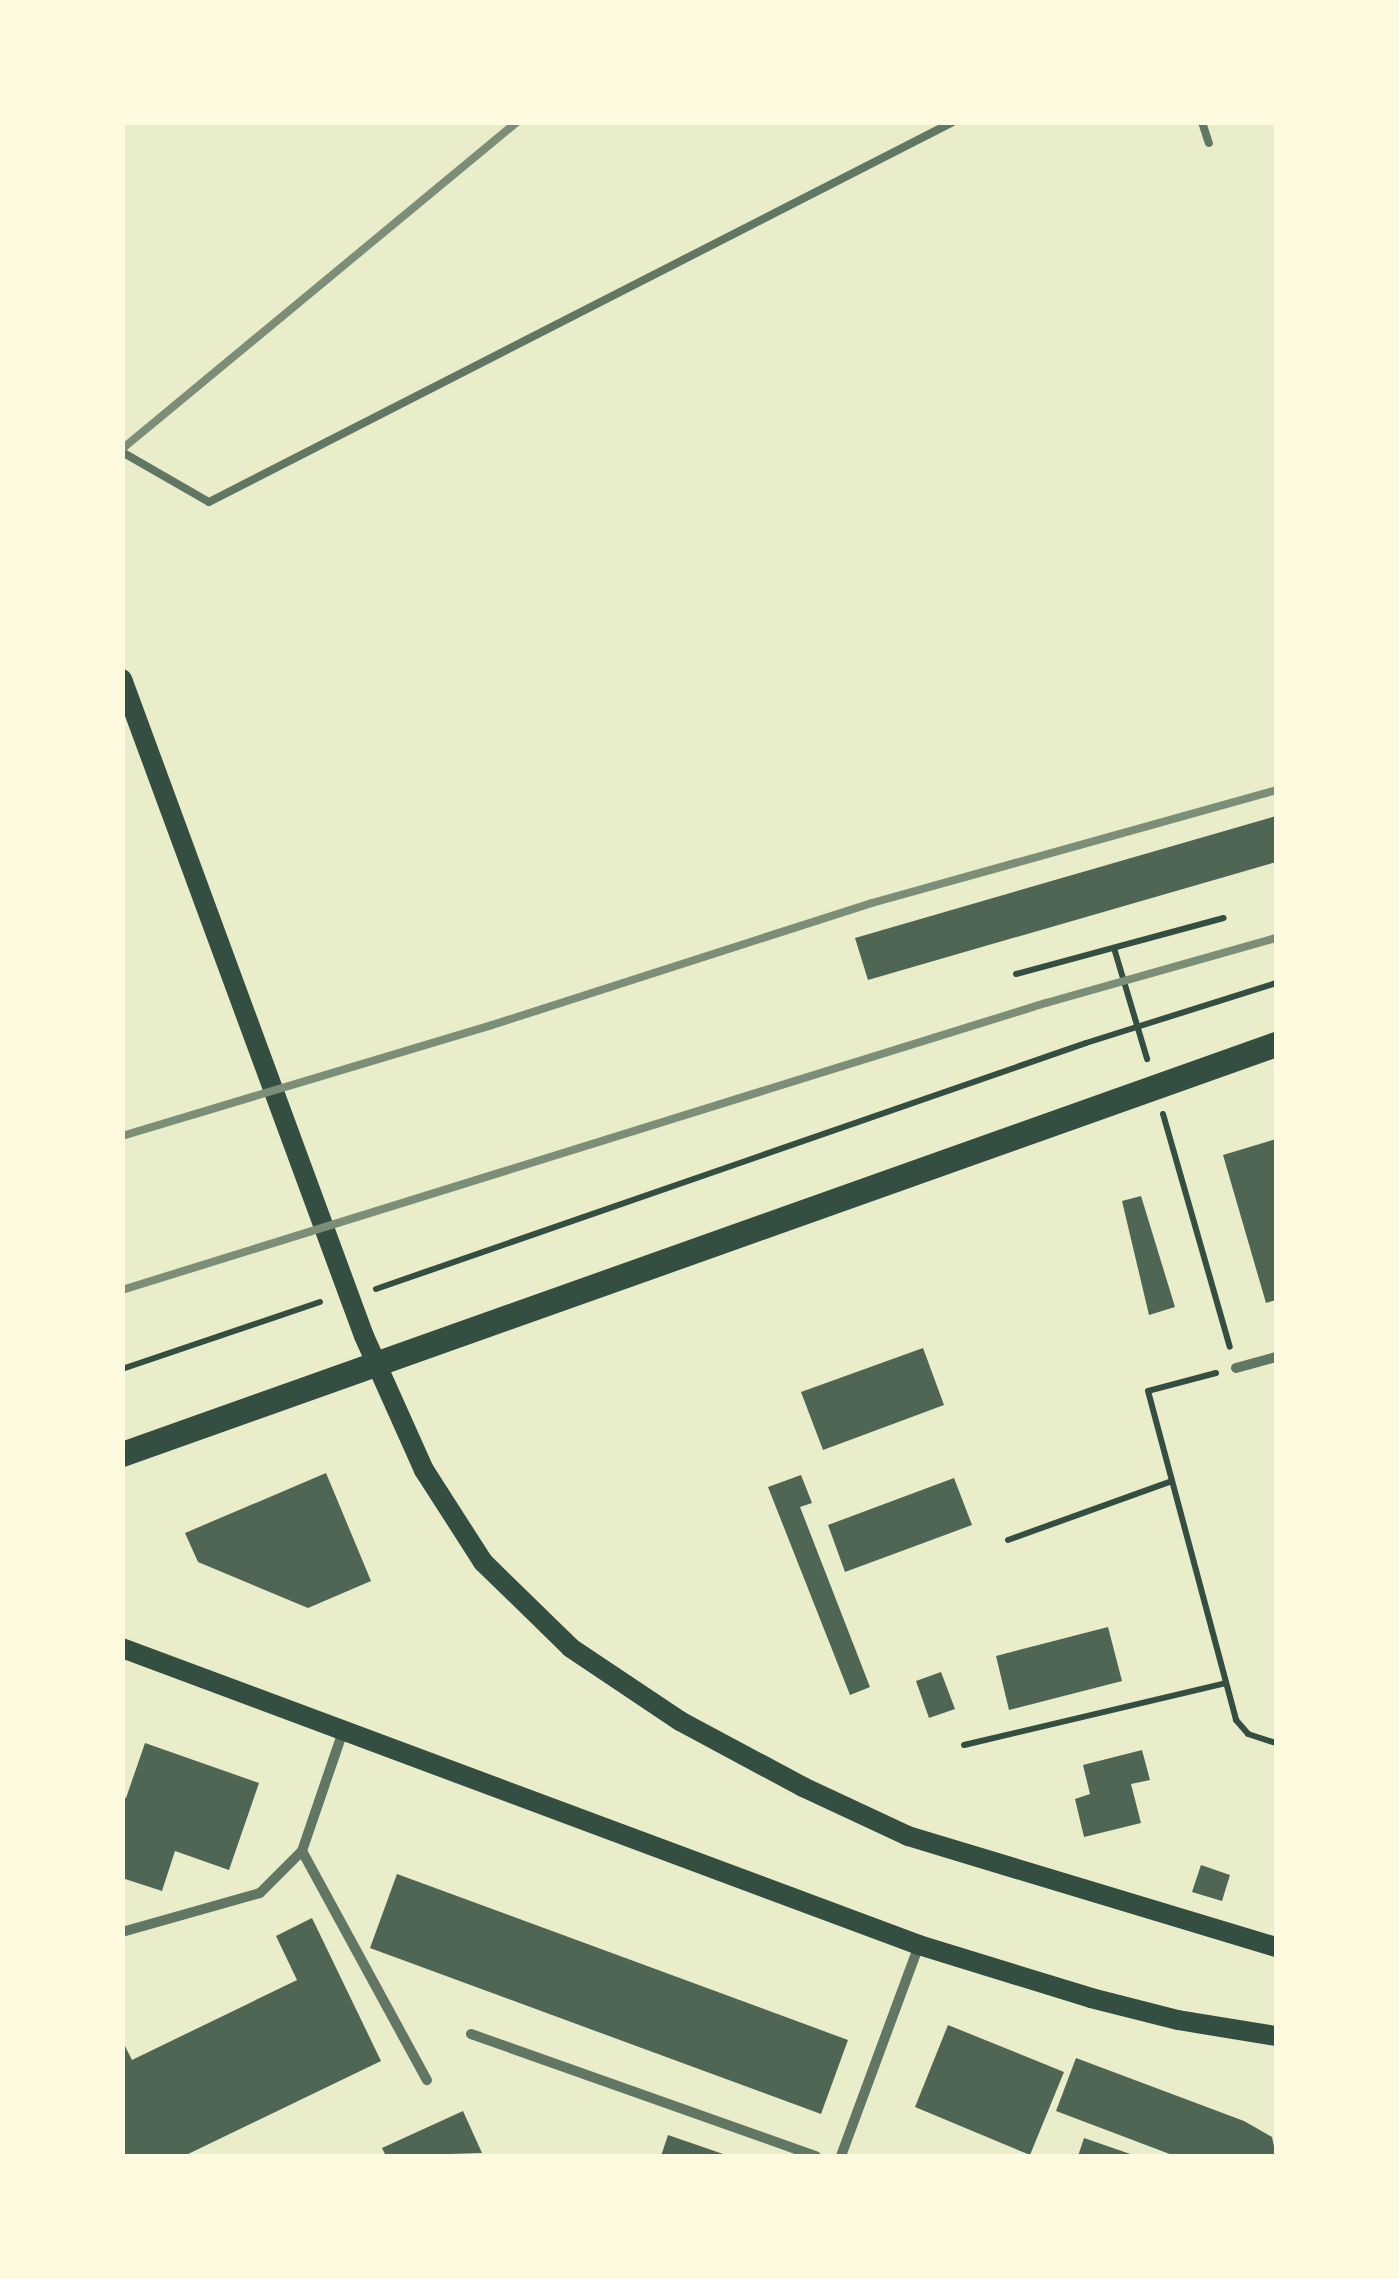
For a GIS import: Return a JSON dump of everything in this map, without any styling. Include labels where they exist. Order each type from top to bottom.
[{"type":"main road","points":[[122,679],[315,1211],[424,1470],[482,1562],[571,1648],[680,1721],[803,1787],[908,1836],[1276,1947]]},
{"type":"main road","points":[[122,1454],[1276,1044]]},
{"type":"main road","points":[[122,1648],[919,1945],[1108,2002],[1276,2036]]},
{"type":"street","points":[[1236,1368],[1276,1357]]},
{"type":"street","points":[[122,1932],[260,1893],[302,1850],[343,1730]]},
{"type":"street","points":[[302,1850],[427,2080]]},
{"type":"street","points":[[841,2156],[919,1945]]},
{"type":"street","points":[[472,2034],[816,2156]]},
{"type":"lane","points":[[122,452],[209,502],[953,122]]},
{"type":"lane","points":[[1202,122],[1209,143]]},
{"type":"path","points":[[1016,974],[1224,918]]},
{"type":"path","points":[[369,1290],[1086,1043],[1276,983]]},
{"type":"path","points":[[1179,1170],[1236,1368],[1148,1391],[1236,1720],[1248,1734],[1276,1743]]},
{"type":"path","points":[[122,1370],[335,1298]]},
{"type":"path","points":[[1008,1540],[1172,1481]]},
{"type":"path","points":[[964,1745],[1226,1683]]},
{"type":"building","points":[[1276,816],[1276,862],[868,980],[855,938]]},
{"type":"building","points":[[1276,1139],[1276,1300],[1266,1303],[1223,1155]]},
{"type":"building","points":[[1141,1196],[1175,1307],[1149,1315],[1122,1201]]},
{"type":"building","points":[[923,1348],[944,1405],[823,1450],[801,1392]]},
{"type":"building","points":[[326,1473],[371,1581],[308,1608],[198,1562],[185,1533]]},
{"type":"building","points":[[801,1475],[812,1503],[800,1507],[870,1687],[850,1695],[768,1487]]},
{"type":"building","points":[[954,1478],[972,1525],[845,1572],[828,1525]]},
{"type":"building","points":[[1108,1627],[1122,1681],[1009,1710],[996,1656]]},
{"type":"building","points":[[941,1672],[955,1709],[929,1718],[916,1681]]},
{"type":"building","points":[[145,1743],[259,1783],[229,1870],[175,1851],[162,1891],[122,1878],[122,1797],[126,1798]]},
{"type":"building","points":[[1142,1750],[1150,1780],[1131,1784],[1141,1823],[1084,1837],[1075,1799],[1090,1794],[1083,1765]]},
{"type":"building","points":[[1201,1865],[1230,1875],[1222,1901],[1192,1892]]},
{"type":"building","points":[[397,1874],[848,2040],[821,2114],[370,1948]]},
{"type":"building","points":[[312,1918],[381,2061],[184,2156],[122,2156],[122,2040],[132,2060],[297,1980],[276,1936]]},
{"type":"building","points":[[948,2025],[1064,2072],[1030,2155],[915,2107]]},
{"type":"building","points":[[1076,2058],[1244,2121],[1272,2137],[1276,2156],[1175,2156],[1056,2111]]},
{"type":"building","points":[[463,2111],[482,2153],[386,2156],[382,2148]]},
{"type":"building","points":[[668,2135],[729,2156],[661,2156]]},
{"type":"building","points":[[1084,2138],[1136,2156],[1078,2156]]},
{"type":"railway","points":[[122,449],[517,122]]},
{"type":"railway","points":[[122,1136],[492,1025],[872,903],[1276,790]]},
{"type":"railway","points":[[122,1290],[1046,1003],[1276,938]]}]
